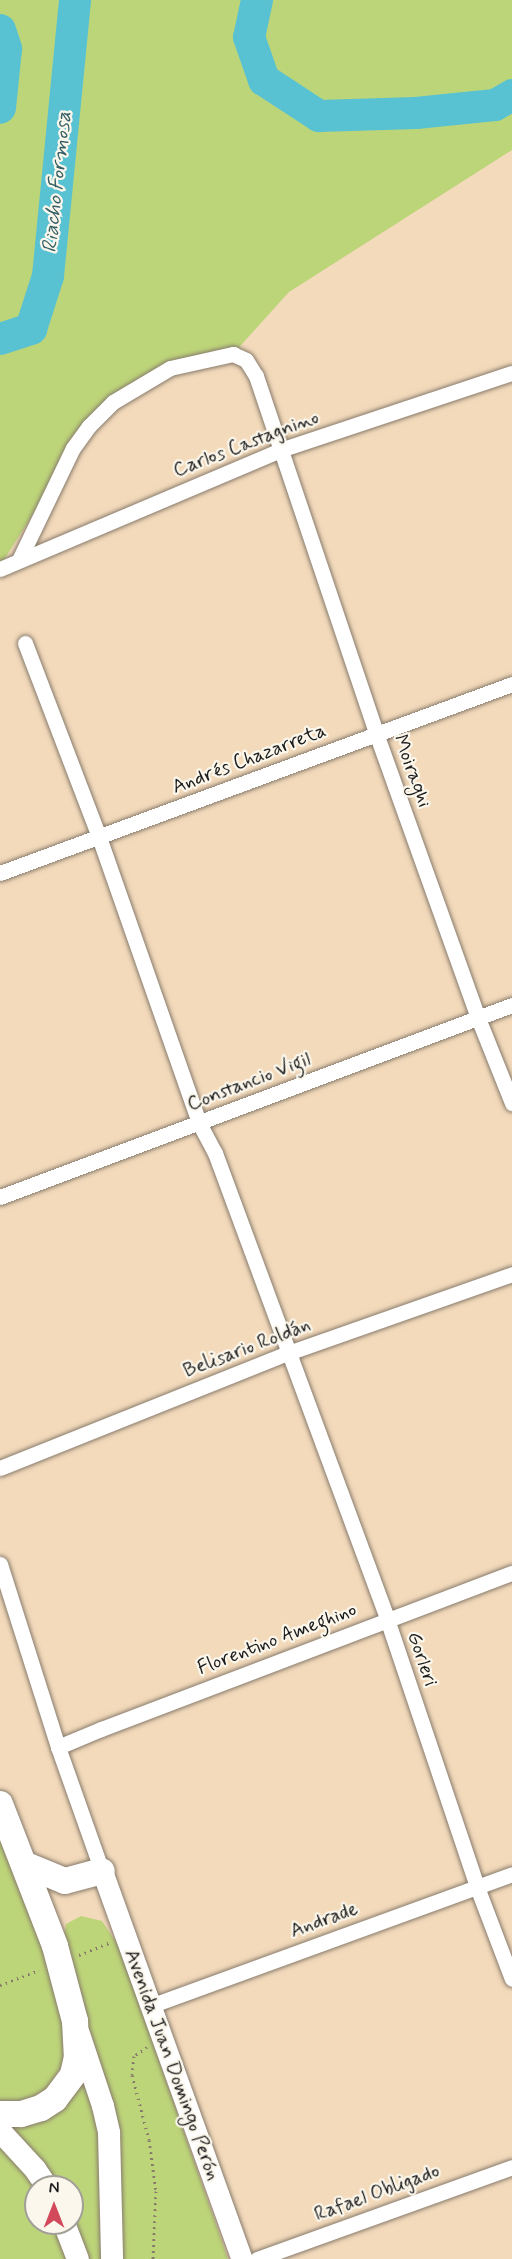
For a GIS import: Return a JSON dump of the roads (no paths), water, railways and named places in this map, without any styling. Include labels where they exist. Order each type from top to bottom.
[{"type":"highway","points":[[0,1804],[44,1915],[75,2021],[77,2057],[73,2075],[55,2099],[40,2108],[21,2114],[0,2114]]},
{"type":"highway","points":[[26,1865],[65,1881],[102,1871]]},
{"type":"highway","points":[[44,1915],[65,1881]]},
{"type":"main road","name":"Avenida Juan Domingo Perón","points":[[102,1871],[242,2259]]},
{"type":"main road","points":[[75,2021],[103,2106],[109,2133],[112,2259]]},
{"type":"main road","points":[[0,2131],[38,2175]]},
{"type":"main road","points":[[69,2235],[78,2259]]},
{"type":"street","name":"Moiraghi","points":[[19,560],[73,448],[89,426],[113,402],[170,368],[233,354],[246,360],[256,376],[376,733],[478,1018],[512,1103]]},
{"type":"street","name":"Carlos Castagnino","points":[[0,569],[280,450],[512,373]]},
{"type":"street","name":"Gorleri","points":[[25,643],[99,837],[199,1123],[215,1153],[387,1619],[477,1887],[512,1979]]},
{"type":"street","name":"Andrés Chazarreta","points":[[0,873],[512,684]]},
{"type":"street","name":"Constancio Vigil","points":[[0,1197],[512,1005]]},
{"type":"street","name":"Belisario Roldán","points":[[0,1468],[288,1353],[512,1274]]},
{"type":"street","points":[[0,1564],[58,1747],[102,1871]]},
{"type":"street","name":"Florentino Ameghino","points":[[58,1747],[101,1728],[512,1573]]},
{"type":"street","name":"Andrade","points":[[150,2006],[512,1874]]},
{"type":"street","name":"Rafael Obligado","points":[[257,2259],[512,2167]]},
{"type":"waterway","name":"Riacho Formosa","points":[[0,339],[31,329],[48,276],[75,0]]},
{"type":"waterway","name":"Riacho Formosa","points":[[257,0],[249,37],[264,80],[319,116],[416,113],[495,105],[512,95]]},
{"type":"waterway","name":"Riacho Formosa","points":[[0,30],[6,49],[0,108]]}]
